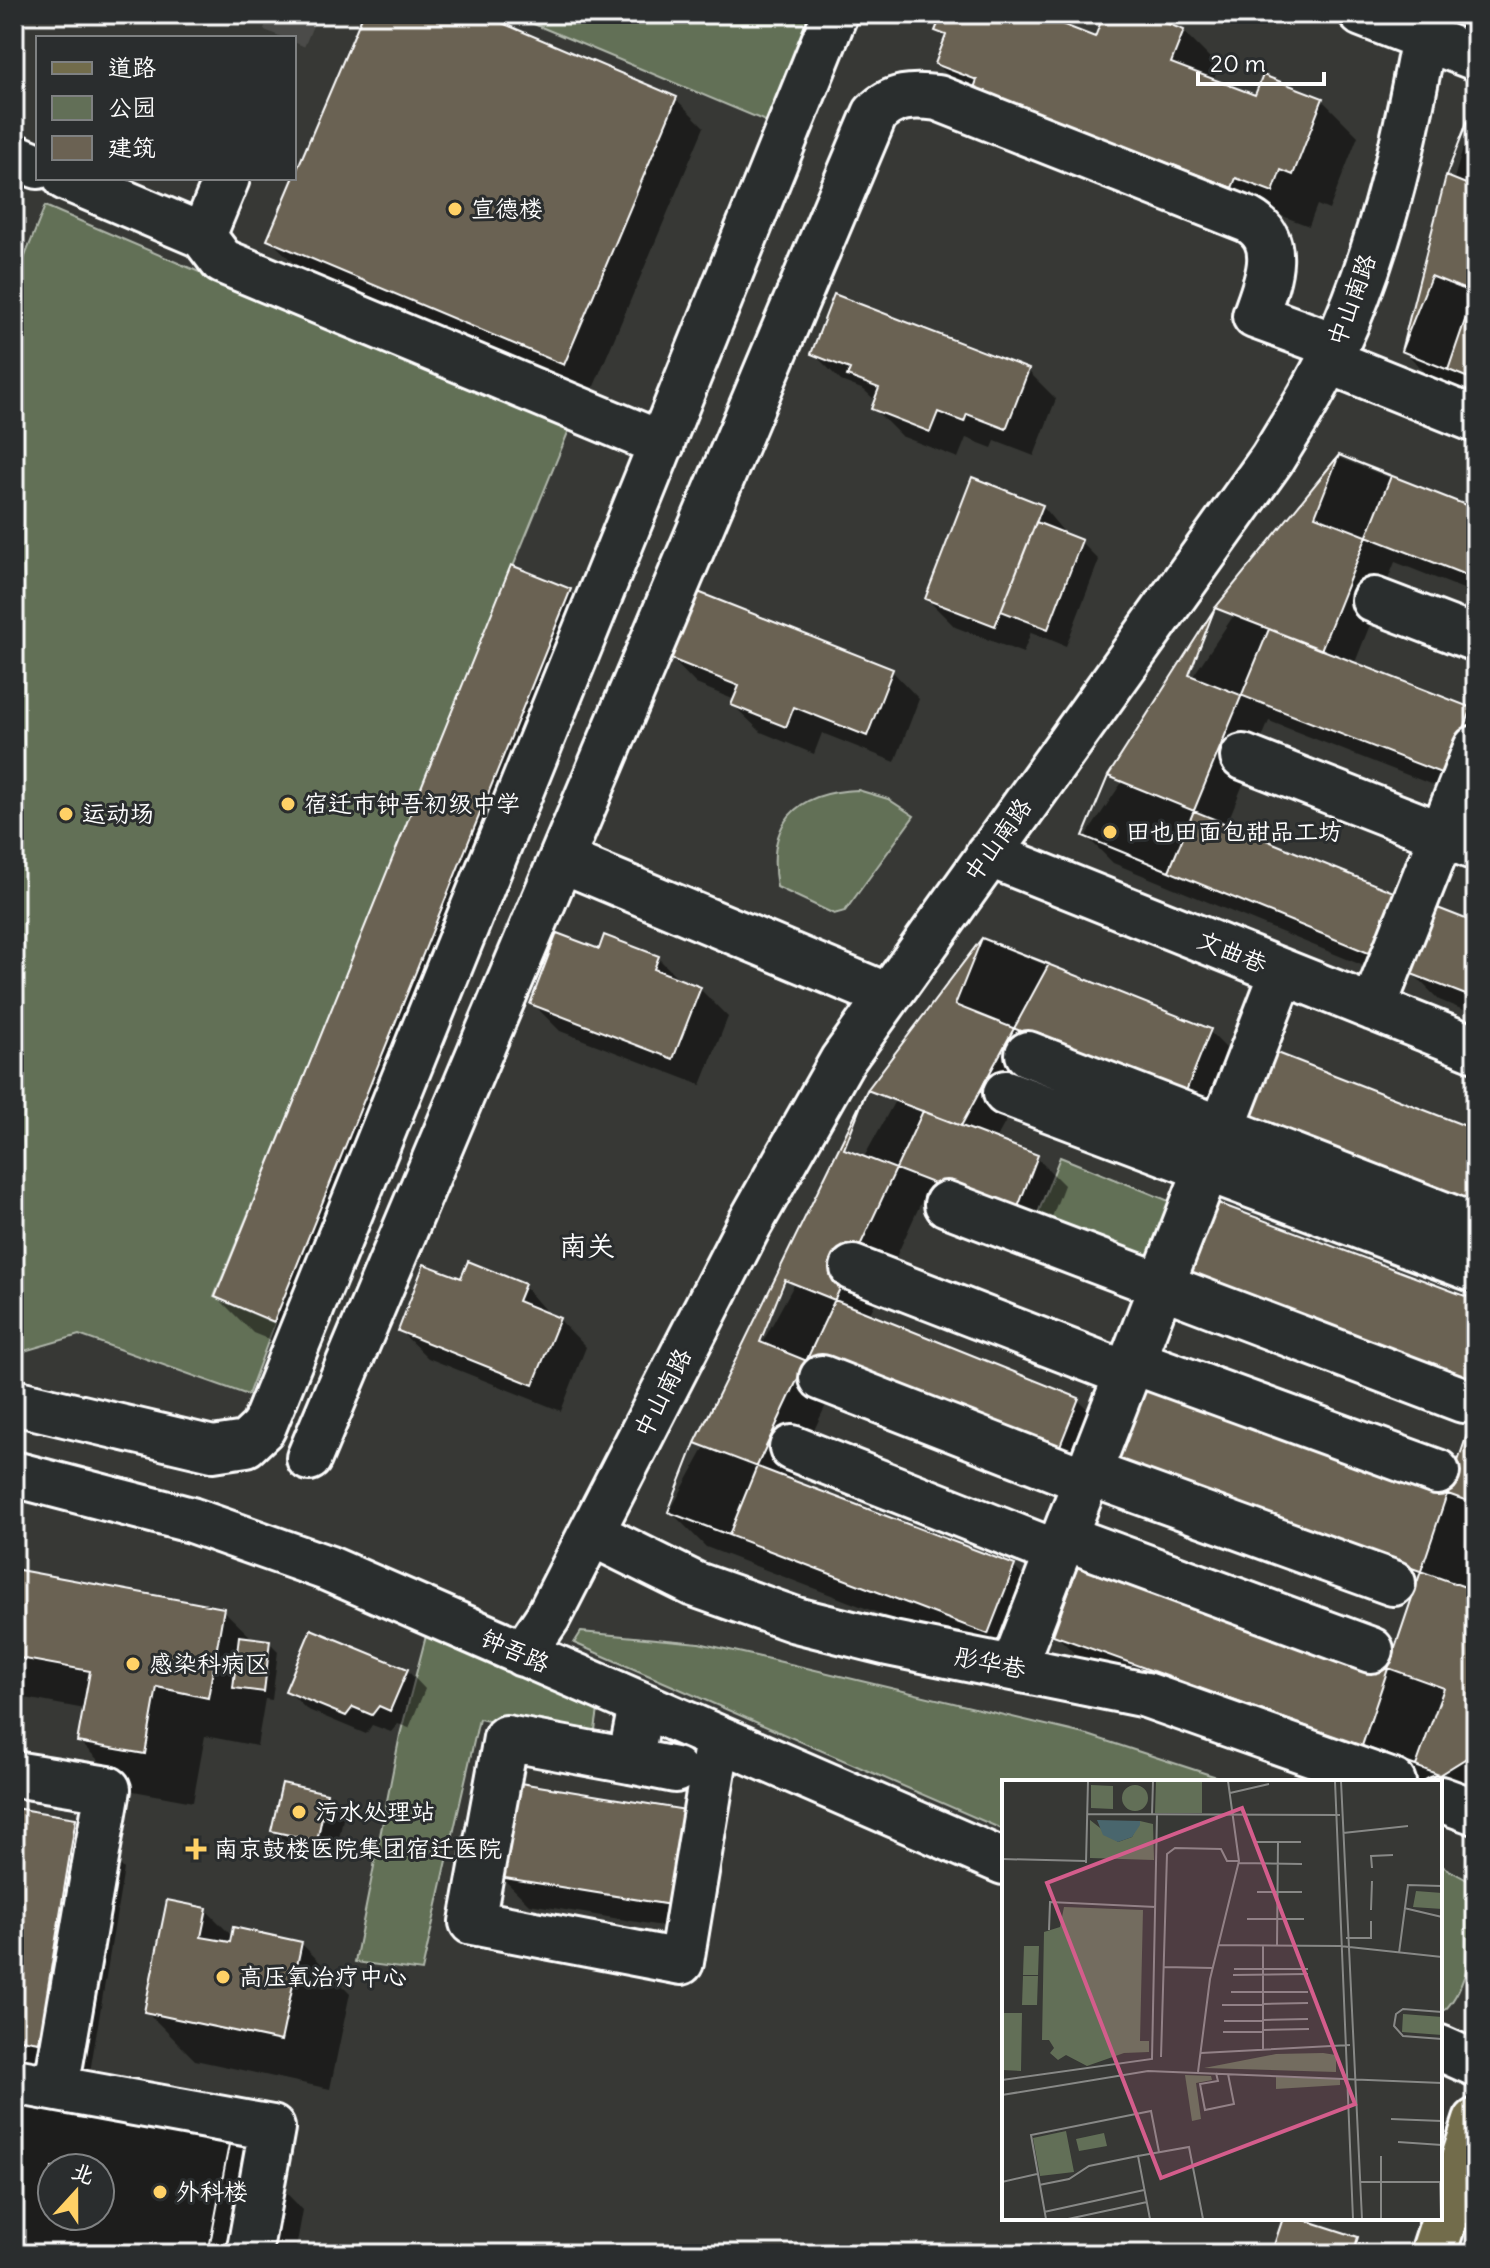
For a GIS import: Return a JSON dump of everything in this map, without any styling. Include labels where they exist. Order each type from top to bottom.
[{"type":"main road","points":[[1433,2254],[1476,2121]]},
{"type":"street","points":[[14,1402],[213,1449],[246,1444],[263,1428],[835,14]]},
{"type":"street","points":[[1362,14],[1426,26],[1476,58]]},
{"type":"street","name":"中山南路","points":[[523,1654],[548,1617],[748,1227],[842,1061],[886,995],[1272,459],[1333,353],[1359,289],[1407,133],[1426,26]]},
{"type":"street","points":[[309,1458],[859,145],[875,114],[886,102],[917,96],[938,98],[1248,220],[1264,234],[1272,268],[1255,316],[1476,420]]},
{"type":"street","points":[[14,156],[36,165]]},
{"type":"street","points":[[71,180],[203,236],[222,261],[662,444]]},
{"type":"street","points":[[203,236],[226,180]]},
{"type":"street","points":[[1374,600],[1476,639]]},
{"type":"street","points":[[1373,1008],[1459,841],[1476,748]]},
{"type":"street","points":[[1243,757],[1459,841]]},
{"type":"street","name":"文曲巷","points":[[988,854],[1476,1049]]},
{"type":"street","points":[[562,860],[886,995]]},
{"type":"street","points":[[1013,1668],[1283,972]]},
{"type":"street","points":[[1028,1054],[1214,1150],[1476,1270]]},
{"type":"street","points":[[1006,1093],[1476,1227]]},
{"type":"street","points":[[947,1204],[1463,1400]]},
{"type":"street","points":[[853,1268],[1129,1368],[1437,1472]]},
{"type":"street","points":[[822,1378],[1087,1477],[1393,1583]]},
{"type":"street","points":[[792,1448],[1061,1545],[1371,1650]]},
{"type":"street","name":"钟吾路","points":[[14,1474],[205,1524],[327,1568],[1002,1861]]},
{"type":"street","name":"彤华巷","points":[[591,1533],[739,1602],[888,1643],[1107,1684],[1160,1699],[1387,1780]]},
{"type":"street","points":[[630,1761],[641,1706]]},
{"type":"street","points":[[675,1770],[506,1738],[472,1922],[681,1962],[718,1739]]},
{"type":"street","points":[[14,1774],[108,1789],[56,2088]]},
{"type":"street","points":[[1442,1800],[1476,1812]]},
{"type":"street","points":[[1442,2049],[1476,2064]]},
{"type":"street","points":[[14,2081],[272,2128],[249,2254]]},
{"type":"green space","points":[[510,14],[816,14],[770,123]]},
{"type":"green space","points":[[45,206],[569,430],[214,1297],[275,1323],[248,1395],[79,1335],[14,1354],[14,284]]},
{"type":"green space","points":[[858,790],[888,799],[914,816],[845,911],[834,914],[777,887],[776,846],[789,816],[817,797]]},
{"type":"green space","points":[[1060,1157],[1179,1205],[1153,1269],[1035,1221]]},
{"type":"green space","points":[[581,1632],[699,1643],[1088,1735],[1226,1780],[1002,1780],[1002,1829],[574,1643]]},
{"type":"green space","points":[[426,1636],[598,1710],[593,1743],[479,1719],[422,1971],[355,1962],[400,1735]]},
{"type":"green space","points":[[1442,1866],[1476,1885],[1467,1968],[1454,1998],[1442,2010]]},
{"type":"building","name":"宣德楼","points":[[363,14],[481,14],[677,97],[564,365],[267,240],[292,180],[296,180],[296,172]]},
{"type":"building","points":[[942,14],[1036,14],[1095,37],[1104,14],[1143,14],[1184,30],[1171,63],[1255,95],[1263,75],[1323,98],[1293,175],[1281,170],[1273,192],[1236,178],[1232,188],[974,88],[977,80],[935,64],[946,35],[935,31]]},
{"type":"building","points":[[1464,14],[1476,14],[1476,28],[1462,24]]},
{"type":"building","points":[[1475,102],[1476,288],[1448,370],[1401,351],[1446,176]]},
{"type":"building","points":[[1476,103],[1476,188],[1446,176]]},
{"type":"building","points":[[1431,276],[1476,294],[1476,381],[1401,351]]},
{"type":"building","points":[[834,294],[1029,369],[1006,429],[967,414],[964,422],[938,412],[930,432],[871,409],[879,388],[847,376],[850,369],[811,354]]},
{"type":"building","points":[[1339,455],[1476,509],[1476,579],[1315,516]]},
{"type":"building","points":[[1339,455],[1391,476],[1321,650],[1269,629],[1169,871],[1083,836],[1108,776],[1215,608]]},
{"type":"building","points":[[972,477],[1043,505],[995,626],[925,599]]},
{"type":"building","points":[[1036,522],[1082,540],[1048,629],[1001,611]]},
{"type":"building","points":[[511,565],[571,589],[274,1322],[215,1297]]},
{"type":"building","points":[[693,590],[893,669],[867,736],[794,707],[786,727],[731,705],[739,686],[666,657]]},
{"type":"building","points":[[1215,608],[1472,708],[1446,775],[1189,675]]},
{"type":"building","points":[[1108,776],[1396,893],[1371,954],[1083,836]]},
{"type":"building","points":[[1435,907],[1476,923],[1476,999],[1409,973]]},
{"type":"building","points":[[557,933],[599,949],[604,935],[659,956],[654,969],[701,987],[673,1059],[530,1004]]},
{"type":"building","points":[[982,938],[1211,1029],[1184,1096],[955,1005]]},
{"type":"building","points":[[982,938],[1049,964],[961,1126],[923,1111],[757,1466],[729,1535],[668,1512],[695,1443],[867,1090]]},
{"type":"building","points":[[1275,1052],[1476,1130],[1476,1218],[1243,1129]]},
{"type":"building","points":[[867,1090],[1038,1155],[1015,1215],[844,1149]]},
{"type":"building","points":[[1207,1199],[1476,1300],[1476,1382],[1179,1275]]},
{"type":"building","points":[[468,1261],[525,1284],[518,1301],[560,1318],[533,1385],[398,1331],[424,1264],[461,1278]]},
{"type":"building","points":[[785,1280],[1079,1398],[1054,1461],[760,1342]]},
{"type":"building","points":[[1144,1386],[1476,1504],[1476,1565],[1468,1588],[1116,1463]]},
{"type":"building","points":[[1476,1408],[1476,1734],[1468,1757],[1439,1775],[1362,1746]]},
{"type":"building","points":[[695,1443],[1015,1565],[988,1634],[668,1512]]},
{"type":"building","points":[[1081,1557],[1444,1688],[1416,1766],[1053,1635]]},
{"type":"building","name":"感染科病区","points":[[14,1569],[224,1608],[208,1698],[157,1687],[145,1754],[77,1742],[90,1671],[14,1657]]},
{"type":"building","points":[[311,1629],[408,1669],[390,1711],[379,1706],[372,1715],[353,1707],[346,1716],[285,1691]]},
{"type":"building","points":[[239,1636],[270,1640],[264,1692],[233,1688]]},
{"type":"building","points":[[514,1782],[692,1811],[677,1906],[499,1877]]},
{"type":"building","name":"污水处理站","points":[[282,1783],[327,1793],[317,1841],[271,1831]]},
{"type":"building","points":[[14,1808],[76,1818],[39,2042],[14,2038]]},
{"type":"building","name":"高压氧治疗中心","points":[[167,1900],[207,1908],[201,1937],[230,1942],[233,1927],[302,1942],[281,2041],[144,2012]]},
{"type":"building","name":"外科楼","points":[[14,2094],[231,2134],[208,2254],[14,2254]]},
{"type":"building","name":"外科楼","points":[[14,2094],[231,2134],[208,2254],[14,2254]]},
{"type":"building","points":[[1282,2220],[1305,2220],[1358,2237],[1353,2254],[1271,2254]]},
{"type":"tunnel","points":[[285,36],[294,14]]},
{"type":"place","name":"宣德楼","points":[[455,209]]},
{"type":"place","name":"宿迁市钟吾初级中学","points":[[288,804]]},
{"type":"place","name":"运动场","points":[[66,814]]},
{"type":"place","name":"田也田面包甜品工坊","points":[[1110,832]]},
{"type":"place","name":"感染科病区","points":[[133,1664]]},
{"type":"place","name":"污水处理站","points":[[299,1812]]},
{"type":"place","name":"南京鼓楼医院集团宿迁医院","points":[[196,1849]]},
{"type":"place","name":"高压氧治疗中心","points":[[223,1977]]},
{"type":"place","name":"外科楼","points":[[160,2192]]},
{"type":"district","name":"南关","points":[[587,1246]]}]
